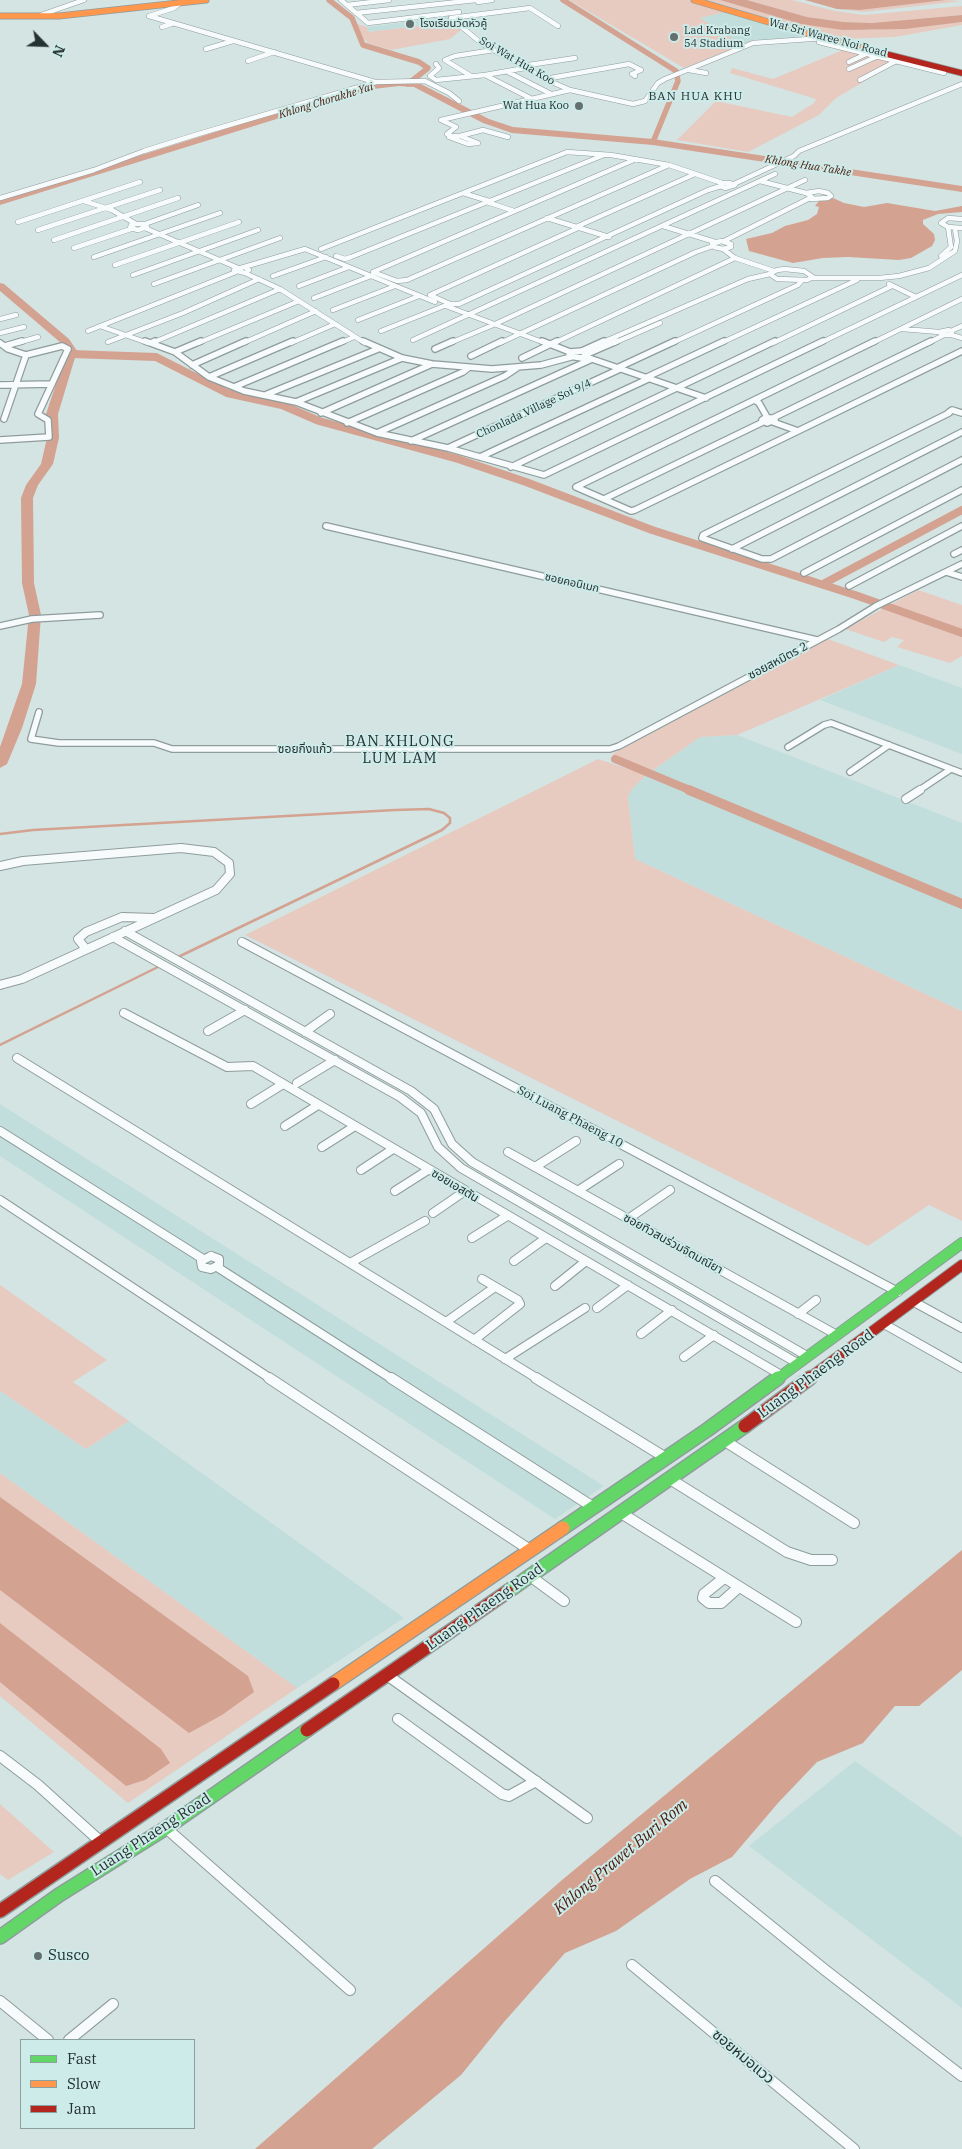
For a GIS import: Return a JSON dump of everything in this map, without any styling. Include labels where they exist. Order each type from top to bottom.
[{"type":"main road","points":[[0,15],[41,15],[206,0]]},
{"type":"main road","name":"Wat Sri Waree Noi Road","points":[[694,0],[823,40],[900,59],[962,71]]},
{"type":"main road","name":"Wat Sri Waree Noi Road","points":[[703,0],[820,34],[962,71]]},
{"type":"main road","points":[[0,15],[59,16],[183,1]]},
{"type":"main road","name":"Luang Phaeng Road","points":[[0,1911],[707,1430],[797,1363],[898,1292],[962,1243]]},
{"type":"main road","name":"Luang Phaeng Road","points":[[0,1937],[59,1895],[166,1828],[725,1441],[962,1265]]},
{"type":"main road","points":[[918,1277],[935,1286]]},
{"type":"main road","points":[[707,1430],[725,1441]]},
{"type":"street","points":[[41,15],[84,0]]},
{"type":"street","points":[[341,0],[365,22],[370,23],[522,4]]},
{"type":"street","points":[[347,5],[389,0]]},
{"type":"street","points":[[356,13],[492,0]]},
{"type":"street","points":[[183,1],[174,8],[150,16],[376,82]]},
{"type":"street","points":[[477,1],[489,13]]},
{"type":"street","name":"Soi Wat Hua Koo","points":[[558,26],[532,9],[452,18],[494,50],[545,79],[570,90],[640,104],[645,101],[664,78],[688,70]]},
{"type":"street","points":[[162,27],[174,23]]},
{"type":"street","points":[[688,70],[753,43],[823,40],[878,56],[900,59],[944,73]]},
{"type":"street","points":[[206,49],[233,41]]},
{"type":"street","points":[[230,47],[242,43]]},
{"type":"street","points":[[471,76],[445,60],[455,56],[494,50]]},
{"type":"street","points":[[248,61],[274,52]]},
{"type":"street","points":[[849,62],[868,53]]},
{"type":"street","points":[[849,69],[878,56]]},
{"type":"street","points":[[436,64],[439,68],[430,76],[433,79],[485,75],[575,58]]},
{"type":"street","points":[[860,80],[900,59]]},
{"type":"street","points":[[545,79],[629,64],[641,70],[632,74],[635,76]]},
{"type":"street","points":[[688,70],[706,73]]},
{"type":"street","points":[[506,71],[551,94]]},
{"type":"street","points":[[485,75],[532,99]]},
{"type":"street","points":[[0,198],[94,170],[195,134],[376,82],[426,81],[450,93],[459,102]]},
{"type":"street","points":[[695,174],[430,295],[450,304],[459,304],[609,237],[708,190],[722,185],[734,184],[796,155],[829,143],[962,85]]},
{"type":"street","points":[[796,155],[799,151],[823,141],[934,100],[962,85]]},
{"type":"street","points":[[460,136],[478,143],[468,144],[450,138],[447,134],[456,127],[441,120],[570,90]]},
{"type":"street","points":[[929,98],[934,100]]},
{"type":"street","points":[[859,127],[864,128]]},
{"type":"street","points":[[450,136],[460,136],[483,130],[508,137]]},
{"type":"street","points":[[823,141],[829,143]]},
{"type":"street","points":[[605,154],[347,258],[342,258],[321,249],[567,152],[605,154],[669,165],[722,185]]},
{"type":"street","points":[[636,159],[372,271],[397,281],[403,281],[669,165]]},
{"type":"street","points":[[413,340],[469,316],[775,174]]},
{"type":"street","points":[[435,349],[494,325],[806,180]]},
{"type":"street","points":[[760,181],[806,193],[812,196],[811,199]]},
{"type":"street","points":[[18,222],[140,182]]},
{"type":"street","points":[[38,230],[160,190]]},
{"type":"street","points":[[463,193],[514,211]]},
{"type":"street","points":[[471,356],[696,252],[724,242],[811,199],[828,198],[831,196],[828,193],[806,193]]},
{"type":"street","points":[[54,240],[178,198]]},
{"type":"street","points":[[83,201],[124,216],[136,224],[145,226],[158,234],[219,260],[237,270]]},
{"type":"street","points":[[74,248],[145,226],[198,205]]},
{"type":"street","points":[[94,257],[220,213]]},
{"type":"street","points":[[547,218],[609,237]]},
{"type":"street","points":[[962,219],[952,218],[942,221],[942,224],[948,228],[962,228]]},
{"type":"street","points":[[115,265],[239,222]]},
{"type":"street","points":[[132,229],[130,226],[136,224]]},
{"type":"street","points":[[663,226],[714,244],[735,258],[783,280],[802,280],[812,277],[899,276],[929,268],[955,251],[957,241],[955,228]]},
{"type":"street","points":[[585,354],[748,278],[795,270],[812,277],[857,280],[924,266],[951,247],[948,228]]},
{"type":"street","points":[[133,275],[258,230]]},
{"type":"street","points":[[154,284],[280,238]]},
{"type":"street","points":[[723,249],[732,245],[724,242]]},
{"type":"street","points":[[88,331],[237,270],[245,270],[302,248],[469,316],[551,344],[570,354]]},
{"type":"street","points":[[948,250],[962,252]]},
{"type":"street","points":[[272,276],[326,257]]},
{"type":"street","points":[[522,358],[735,258]]},
{"type":"street","points":[[298,286],[349,267]]},
{"type":"street","points":[[245,270],[299,300],[378,350],[402,358],[432,364],[468,368],[517,368],[570,354],[585,354],[772,274]]},
{"type":"street","points":[[314,298],[371,276]]},
{"type":"street","points":[[100,326],[175,352],[209,377],[234,387],[296,402],[320,413],[377,433],[448,448],[539,475],[547,474],[962,276]]},
{"type":"street","points":[[878,277],[916,297]]},
{"type":"street","points":[[108,342],[212,301],[259,279]]},
{"type":"street","name":"Chonlada Village Soi 9/4","points":[[448,448],[798,285],[802,280]]},
{"type":"street","points":[[480,457],[857,280]]},
{"type":"street","points":[[333,310],[395,286]]},
{"type":"street","points":[[511,467],[892,286]]},
{"type":"street","points":[[151,343],[280,289]]},
{"type":"street","points":[[358,320],[420,296]]},
{"type":"street","points":[[962,299],[576,487],[631,511],[635,510],[962,351]]},
{"type":"street","points":[[175,352],[299,300]]},
{"type":"street","points":[[381,331],[444,306]]},
{"type":"street","points":[[680,309],[687,311]]},
{"type":"street","points":[[192,365],[316,312]]},
{"type":"street","points":[[0,319],[16,315]]},
{"type":"street","points":[[209,377],[335,324]]},
{"type":"street","points":[[901,329],[941,334],[951,333],[962,326]]},
{"type":"street","points":[[0,333],[24,327]]},
{"type":"street","points":[[951,333],[962,338]]},
{"type":"street","points":[[604,499],[769,420],[941,334]]},
{"type":"street","points":[[234,387],[354,336]]},
{"type":"street","points":[[2,345],[38,337]]},
{"type":"street","points":[[0,440],[49,437],[48,420],[38,414],[68,349],[62,346],[26,355],[2,345]]},
{"type":"street","points":[[265,395],[378,350]]},
{"type":"street","points":[[585,354],[592,359],[706,398]]},
{"type":"street","points":[[4,420],[26,355]]},
{"type":"street","points":[[296,402],[402,358]]},
{"type":"street","points":[[411,441],[592,359]]},
{"type":"street","points":[[320,413],[432,364]]},
{"type":"street","points":[[347,423],[464,372],[468,368]]},
{"type":"street","points":[[377,433],[505,376],[517,368]]},
{"type":"street","points":[[0,385],[52,384]]},
{"type":"street","points":[[755,400],[759,403],[769,420],[798,431]]},
{"type":"street","points":[[940,408],[962,418]]},
{"type":"street","points":[[962,413],[949,412],[702,536],[704,540],[732,550],[762,559],[771,559],[962,460]]},
{"type":"street","points":[[732,550],[962,432]]},
{"type":"street","points":[[804,573],[962,490]]},
{"type":"street","name":"ซอยคอนิเมก","points":[[326,526],[817,640]]},
{"type":"street","points":[[849,586],[962,526]]},
{"type":"street","points":[[954,554],[962,550]]},
{"type":"street","name":"ซอยสหมิตร 2","points":[[610,749],[619,746],[817,640],[877,606],[962,564]]},
{"type":"street","points":[[946,572],[962,577]]},
{"type":"street","points":[[0,626],[32,619],[100,615]]},
{"type":"street","name":"ซอยกิ่งแก้ว","points":[[39,712],[31,739],[49,743],[154,743],[172,749],[610,749]]},
{"type":"street","points":[[788,747],[824,725],[832,723],[962,773]]},
{"type":"street","points":[[850,772],[890,745]]},
{"type":"street","points":[[906,799],[951,769]]},
{"type":"street","points":[[0,866],[23,862],[181,848],[214,852],[229,862],[230,874],[216,890],[22,979],[0,985]]},
{"type":"street","points":[[86,949],[78,939],[86,932],[122,917],[154,918]]},
{"type":"street","points":[[125,931],[425,1101],[441,1120],[452,1144],[472,1162],[807,1356]]},
{"type":"street","points":[[113,937],[414,1106],[428,1122],[438,1147],[461,1168],[797,1363]]},
{"type":"street","name":"Soi Luang Phaeng 10","points":[[242,942],[898,1292]]},
{"type":"street","points":[[208,1031],[244,1010]]},
{"type":"street","name":"ซอยเอสตัน","points":[[124,1013],[227,1066],[253,1066],[465,1192],[672,1310],[781,1375]]},
{"type":"street","points":[[305,1032],[330,1014]]},
{"type":"street","points":[[17,1058],[666,1458]]},
{"type":"street","points":[[297,1083],[335,1060]]},
{"type":"street","points":[[251,1104],[283,1084]]},
{"type":"street","points":[[285,1126],[318,1105]]},
{"type":"street","points":[[322,1147],[355,1126]]},
{"type":"street","points":[[0,1131],[203,1259],[212,1256],[217,1258],[220,1263],[217,1267],[593,1507]]},
{"type":"street","points":[[535,1168],[576,1141]]},
{"type":"street","points":[[362,1170],[393,1149]]},
{"type":"street","name":"ซอยทิวสนร่วมจิตมณียา","points":[[508,1152],[837,1336]]},
{"type":"street","points":[[579,1190],[619,1164]]},
{"type":"street","points":[[395,1191],[428,1170]]},
{"type":"street","points":[[628,1219],[670,1190]]},
{"type":"street","points":[[433,1213],[465,1192]]},
{"type":"street","points":[[0,1200],[530,1550]]},
{"type":"street","points":[[472,1238],[507,1216]]},
{"type":"street","points":[[350,1263],[425,1221]]},
{"type":"street","points":[[514,1261],[546,1238]]},
{"type":"street","points":[[555,1286],[586,1261]]},
{"type":"street","points":[[474,1340],[520,1304],[518,1300],[482,1279]]},
{"type":"street","points":[[597,1308],[628,1286]]},
{"type":"street","points":[[446,1322],[495,1287]]},
{"type":"street","points":[[798,1314],[816,1300]]},
{"type":"street","points":[[914,1302],[962,1328]]},
{"type":"street","points":[[505,1359],[585,1308]]},
{"type":"street","points":[[641,1334],[672,1310]]},
{"type":"street","points":[[737,1328],[746,1321]]},
{"type":"street","points":[[884,1324],[962,1368]]},
{"type":"street","points":[[684,1357],[714,1335]]},
{"type":"street","points":[[725,1441],[854,1523]]},
{"type":"street","points":[[670,1479],[787,1552],[811,1560],[832,1560]]},
{"type":"street","points":[[620,1513],[796,1622]]},
{"type":"street","points":[[530,1576],[564,1601]]},
{"type":"street","points":[[724,1578],[704,1594],[703,1598],[710,1603],[721,1603],[739,1587]]},
{"type":"street","points":[[387,1675],[587,1818]]},
{"type":"street","points":[[398,1719],[502,1794],[509,1796],[536,1781]]},
{"type":"street","points":[[0,1756],[38,1785],[101,1842]]},
{"type":"street","points":[[166,1828],[350,1990]]},
{"type":"street","points":[[715,1881],[825,1970],[962,2076]]},
{"type":"street","name":"ซอยหมอแวว","points":[[632,1965],[854,2149]]},
{"type":"street","points":[[0,2001],[47,2039]]},
{"type":"street","points":[[70,2039],[113,2004]]},
{"type":"shaded area","points":[[569,0],[688,0],[726,12],[700,18],[743,45],[684,68]]},
{"type":"shaded area","points":[[707,0],[720,0],[801,24],[874,30],[962,22],[962,25],[895,37],[844,39]]},
{"type":"shaded area","points":[[747,0],[792,0],[835,11],[864,15],[962,6],[962,15],[872,23],[843,22],[807,17]]},
{"type":"shaded area","points":[[946,0],[962,1],[864,12],[837,9],[860,10]]},
{"type":"shaded area","points":[[726,12],[813,37],[755,40],[743,45],[699,18]]},
{"type":"shaded area","name":"โรงเรียนวัดหัวคู้","points":[[448,17],[452,22],[368,32],[367,27]]},
{"type":"shaded area","points":[[452,22],[461,30],[450,39],[391,50],[368,43],[362,37],[357,24],[367,27],[368,32]]},
{"type":"shaded area","points":[[850,47],[901,60],[836,98],[819,115],[748,152],[677,140],[716,101],[792,117],[814,103],[816,99],[730,73],[732,68],[773,79]]},
{"type":"shaded area","points":[[918,590],[962,605],[962,656],[950,663],[897,647],[904,640],[892,637],[884,642],[845,629]]},
{"type":"shaded area","points":[[828,639],[899,665],[737,735],[700,737],[652,771],[612,754]]},
{"type":"shaded area","points":[[899,665],[962,688],[962,754],[820,700]]},
{"type":"shaded area","points":[[737,735],[962,823],[962,899],[652,771],[700,737]]},
{"type":"shaded area","points":[[598,759],[646,775],[632,789],[628,797],[635,859],[962,1011],[962,1221],[929,1205],[868,1246],[245,935]]},
{"type":"shaded area","points":[[646,775],[962,908],[962,1011],[635,859],[628,797],[631,789]]},
{"type":"shaded area","points":[[0,1104],[604,1486],[555,1519],[0,1156]]},
{"type":"shaded area","points":[[0,1285],[107,1360],[73,1382],[129,1421],[86,1449],[0,1391]]},
{"type":"shaded area","points":[[0,1391],[86,1449],[129,1421],[404,1618],[297,1688],[0,1473]]},
{"type":"shaded area","points":[[0,1473],[297,1688],[128,1803],[0,1696]]},
{"type":"shaded area","points":[[855,1761],[962,1837],[962,2008],[749,1846]]},
{"type":"shaded area","points":[[0,1804],[54,1852],[8,1880],[0,1874]]},
{"type":"water","points":[[720,0],[747,0],[807,17],[843,22],[872,23],[962,15],[962,22],[905,29],[843,30],[801,24]]},
{"type":"water","points":[[805,0],[946,0],[860,10],[837,9]]},
{"type":"water","points":[[833,198],[844,203],[864,207],[887,203],[935,211],[962,206],[962,212],[938,214],[923,220],[923,224],[934,234],[935,240],[932,246],[911,258],[899,260],[848,257],[823,258],[793,263],[749,251],[746,239],[772,233],[785,226],[808,220],[817,214],[819,207],[815,206],[819,201]]},
{"type":"water","points":[[0,1497],[248,1676],[254,1692],[222,1715],[189,1733],[0,1590]]},
{"type":"water","name":"Khlong Prawet Buri Rom","points":[[962,1550],[962,1670],[919,1706],[895,1706],[863,1743],[817,1762],[778,1803],[732,1857],[690,1879],[616,1931],[565,1953],[504,2022],[461,2075],[372,2149],[255,2149],[562,1880]]},
{"type":"water","points":[[0,1623],[161,1749],[170,1763],[145,1780],[126,1786],[0,1682]]},
{"type":"waterway","points":[[329,0],[352,18],[363,45],[419,62],[428,68],[408,84]]},
{"type":"waterway","points":[[563,0],[676,71],[678,81],[653,142]]},
{"type":"waterway","name":"Khlong Chorakhe Yai","points":[[0,202],[372,86],[399,83],[416,85],[486,121],[512,130],[653,142],[962,189]]},
{"type":"waterway","points":[[0,286],[65,341],[72,351],[52,414],[53,438],[47,464],[32,485],[27,498],[28,583],[35,615],[29,684],[15,728],[0,764]]},
{"type":"waterway","points":[[71,354],[156,357],[227,393],[282,405],[319,421],[458,459],[526,482],[652,530],[855,595],[962,633]]},
{"type":"waterway","points":[[823,584],[962,510]]},
{"type":"waterway","points":[[615,759],[692,791]]},
{"type":"waterway","points":[[689,790],[962,904]]},
{"type":"waterway","points":[[0,834],[33,830],[395,810],[429,809],[444,813],[450,818],[450,823],[442,830],[176,958]]},
{"type":"waterway","points":[[0,1045],[160,966]]},
{"type":"traffic: fast","points":[[563,1528],[707,1430],[962,1243]]},
{"type":"traffic: fast","points":[[507,1592],[745,1426]]},
{"type":"traffic: fast","points":[[0,1937],[59,1895],[166,1828],[307,1730]]},
{"type":"traffic: slow","points":[[0,16],[59,16],[206,0]]},
{"type":"traffic: slow","points":[[694,0],[816,36],[882,53]]},
{"type":"traffic: slow","points":[[333,1684],[563,1528]]},
{"type":"traffic: jam","points":[[882,53],[962,73]]},
{"type":"traffic: jam","points":[[745,1426],[962,1265]]},
{"type":"traffic: jam","points":[[307,1730],[507,1592]]},
{"type":"traffic: jam","points":[[0,1911],[333,1684]]},
{"type":"place","name":"โรงเรียนวัดหัวคู้","points":[[410,24]]},
{"type":"place","name":"Lad Krabang 54 Stadium","points":[[674,37]]},
{"type":"place","name":"Wat Hua Koo","points":[[579,106]]},
{"type":"place","name":"Susco","points":[[38,1956]]},
{"type":"district","name":"BAN HUA KHU","points":[[696,97]]},
{"type":"district","name":"BAN KHLONG LUM LAM","points":[[400,750]]},
{"type":"water label","name":"Khlong Hua Takhe","points":[[808,166]]}]
